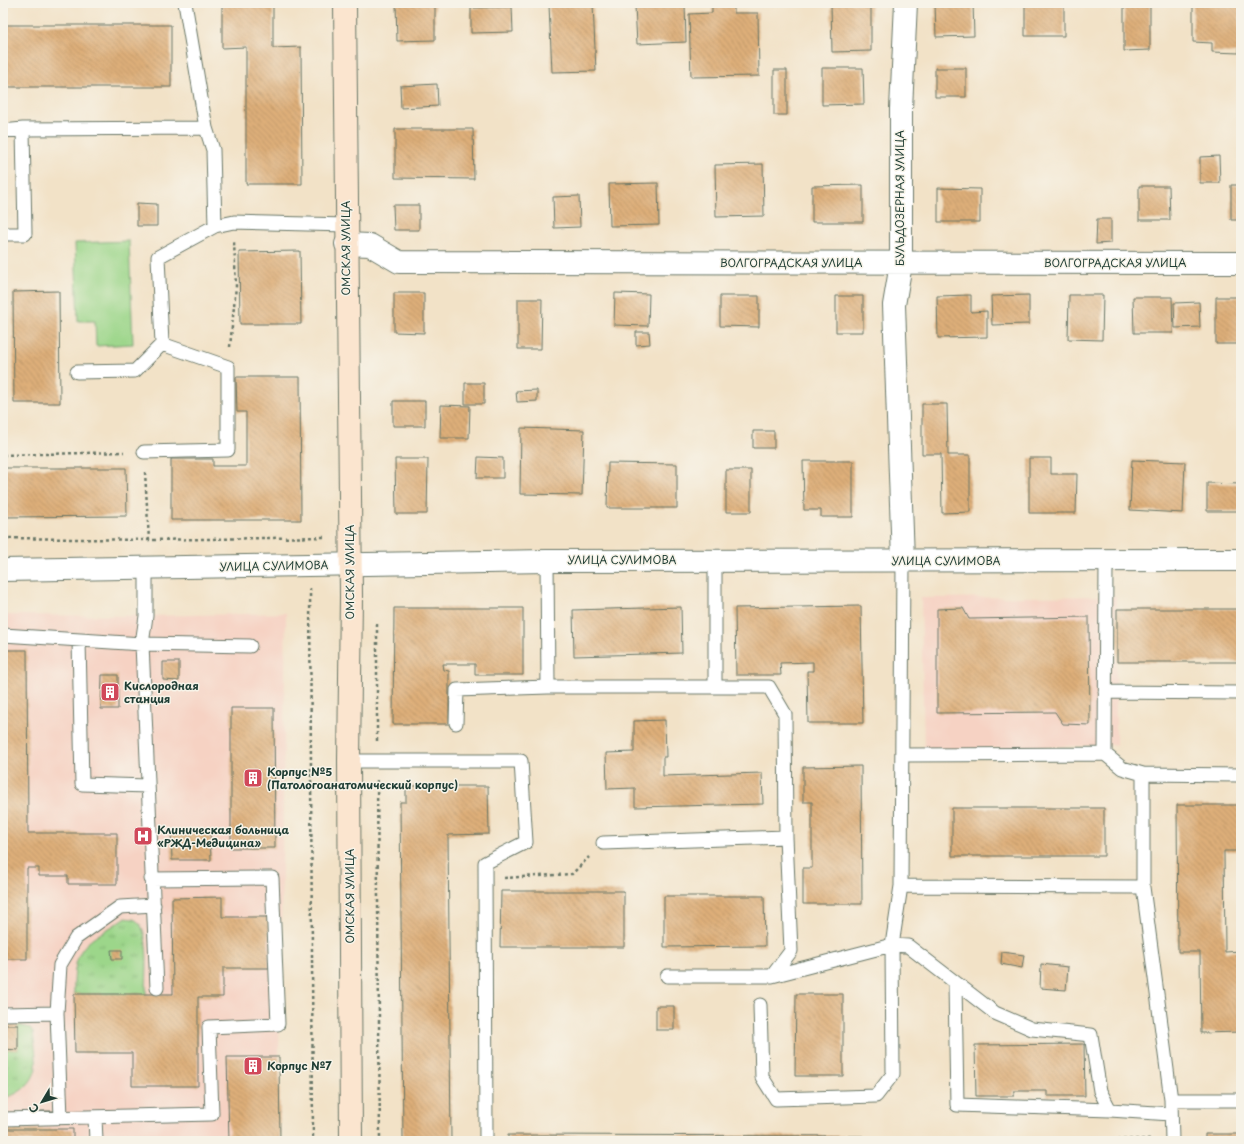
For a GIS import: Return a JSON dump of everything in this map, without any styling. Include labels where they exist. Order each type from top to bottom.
[{"type":"street","name":"ОМСКАЯ УЛИЦА","points":[[345,3],[350,536],[349,761],[351,1141]]},
{"type":"street","name":"БУЛЬДОЗЕРНАЯ УЛИЦА","points":[[903,560],[894,305],[901,264],[901,110],[906,3]]},
{"type":"street","name":"ВОЛГОГРАДСКАЯ УЛИЦА","points":[[346,235],[370,245],[399,262],[901,264],[1241,263]]},
{"type":"street","name":"УЛИЦА СУЛИМОВА","points":[[3,570],[546,561],[1241,560]]},
{"type":"lane","points":[[184,3],[206,128],[214,150],[214,226]]},
{"type":"lane","points":[[3,131],[23,129],[206,128]]},
{"type":"lane","points":[[3,234],[25,234],[23,129]]},
{"type":"lane","points":[[77,372],[135,371],[162,344],[158,257],[214,226],[234,222],[346,235]]},
{"type":"lane","points":[[144,452],[228,450],[228,367],[162,344]]},
{"type":"lane","points":[[715,560],[715,687]]},
{"type":"lane","points":[[760,1005],[762,1077],[776,1099],[876,1096],[893,1074],[892,944],[901,886],[903,560]]},
{"type":"lane","points":[[546,561],[548,687]]},
{"type":"lane","points":[[1105,754],[1106,561]]},
{"type":"lane","points":[[146,568],[146,616],[142,644],[157,988]]},
{"type":"lane","points":[[3,635],[142,644],[250,646]]},
{"type":"lane","points":[[79,640],[82,784],[148,786]]},
{"type":"lane","points":[[456,723],[457,690],[548,687],[769,687],[785,714],[786,837],[791,951],[772,976]]},
{"type":"lane","points":[[1106,692],[1241,693]]},
{"type":"lane","points":[[902,756],[1105,754],[1122,768],[1143,774],[1241,775]]},
{"type":"lane","points":[[349,761],[521,761],[526,842],[485,863],[486,1141]]},
{"type":"lane","points":[[1143,774],[1143,887],[1171,1100],[1172,1140]]},
{"type":"lane","points":[[603,843],[786,837]]},
{"type":"lane","points":[[3,1119],[212,1114],[208,1027],[278,1024],[272,878],[152,878]]},
{"type":"lane","points":[[901,886],[1143,887]]},
{"type":"lane","points":[[61,1118],[57,1013],[60,965],[76,938],[120,907],[154,905]]},
{"type":"lane","points":[[667,976],[772,976],[892,944],[908,946],[995,1013],[1032,1029],[1091,1036],[1100,1091],[1110,1110]]},
{"type":"lane","points":[[955,982],[958,1105],[1110,1110],[1171,1114]]},
{"type":"lane","points":[[3,1014],[57,1013]]},
{"type":"lane","points":[[1171,1100],[1241,1100]]},
{"type":"lane","points":[[95,1117],[96,1141]]},
{"type":"path","points":[[228,367],[238,287],[234,222]]},
{"type":"path","points":[[3,455],[144,452],[149,540]]},
{"type":"path","points":[[3,538],[149,540],[310,538],[350,536]]},
{"type":"path","points":[[310,538],[312,1141]]},
{"type":"path","points":[[377,620],[380,1141]]},
{"type":"path","points":[[514,877],[572,874],[603,843]]},
{"type":"path","points":[[1069,1141],[1172,1140]]},
{"type":"shaded area","points":[[1116,596],[1116,745],[924,750],[921,598]]},
{"type":"shaded area","name":"Клиническая больница «РЖД-Медицина»","points":[[286,613],[279,1057],[280,1141],[3,1141],[3,615],[146,616]]},
{"type":"green space","points":[[129,241],[133,344],[96,346],[95,321],[78,321],[75,243]]},
{"type":"green space","points":[[125,918],[137,921],[144,935],[147,956],[146,994],[74,994],[76,964],[79,954],[84,946]]},
{"type":"green space","points":[[18,1025],[30,1028],[33,1032],[36,1054],[35,1073],[28,1084],[19,1092],[14,1095],[3,1097],[3,1049],[18,1050]]},
{"type":"building","points":[[222,3],[273,3],[273,48],[301,47],[302,184],[246,184],[246,47],[222,48]]},
{"type":"building","points":[[396,3],[435,3],[435,40],[397,41]]},
{"type":"building","points":[[734,3],[734,13],[758,13],[759,76],[691,77],[689,14],[712,13],[712,4]]},
{"type":"building","points":[[831,3],[871,3],[871,51],[832,52]]},
{"type":"building","points":[[935,3],[973,3],[974,36],[936,37]]},
{"type":"building","points":[[1025,3],[1064,3],[1064,36],[1025,36]]},
{"type":"building","points":[[1124,3],[1150,3],[1150,50],[1124,51]]},
{"type":"building","points":[[1193,3],[1240,3],[1239,53],[1212,52],[1212,43],[1193,42]]},
{"type":"building","points":[[593,4],[596,71],[552,72],[549,5]]},
{"type":"building","points":[[685,4],[686,42],[637,44],[635,6]]},
{"type":"building","points":[[512,7],[513,32],[471,33],[471,8]]},
{"type":"building","points":[[3,25],[171,25],[171,87],[3,87]]},
{"type":"building","points":[[822,68],[863,68],[864,104],[822,105]]},
{"type":"building","points":[[935,68],[966,68],[966,97],[935,97]]},
{"type":"building","points":[[774,70],[787,70],[787,115],[774,115]]},
{"type":"building","points":[[437,84],[438,106],[401,108],[400,86]]},
{"type":"building","points":[[395,129],[473,129],[474,179],[395,178]]},
{"type":"building","points":[[1219,156],[1220,183],[1200,183],[1200,157]]},
{"type":"building","points":[[763,164],[764,216],[716,217],[715,165]]},
{"type":"building","points":[[658,183],[659,225],[610,226],[609,184]]},
{"type":"building","points":[[863,185],[863,222],[812,222],[812,186]]},
{"type":"building","points":[[1231,185],[1241,185],[1241,220],[1231,220]]},
{"type":"building","points":[[1139,186],[1169,186],[1170,220],[1139,220]]},
{"type":"building","points":[[938,188],[980,189],[980,222],[938,222]]},
{"type":"building","points":[[579,196],[580,227],[554,228],[553,197]]},
{"type":"building","points":[[137,203],[157,204],[157,226],[137,226]]},
{"type":"building","points":[[393,205],[419,205],[419,230],[394,230]]},
{"type":"building","points":[[1097,219],[1111,219],[1111,243],[1096,244]]},
{"type":"building","points":[[300,251],[301,324],[240,324],[239,252]]},
{"type":"building","points":[[59,291],[60,403],[14,403],[13,292]]},
{"type":"building","points":[[394,293],[424,293],[424,333],[394,332]]},
{"type":"building","points":[[615,293],[649,294],[648,326],[614,325]]},
{"type":"building","points":[[971,295],[971,312],[987,311],[987,337],[938,338],[937,296]]},
{"type":"building","points":[[1029,295],[1029,324],[992,325],[991,296]]},
{"type":"building","points":[[1069,295],[1103,295],[1102,340],[1068,339]]},
{"type":"building","points":[[720,296],[759,296],[759,327],[720,326]]},
{"type":"building","points":[[836,296],[863,296],[863,332],[836,332]]},
{"type":"building","points":[[1133,297],[1172,297],[1173,333],[1134,333]]},
{"type":"building","points":[[1216,297],[1241,297],[1241,344],[1216,344]]},
{"type":"building","points":[[518,299],[542,299],[541,349],[518,349]]},
{"type":"building","points":[[1199,302],[1200,327],[1175,328],[1174,303]]},
{"type":"building","points":[[636,332],[649,332],[650,344],[636,345]]},
{"type":"building","points":[[236,377],[300,377],[301,520],[171,520],[171,459],[213,459],[213,466],[246,466],[246,412],[237,412]]},
{"type":"building","points":[[465,383],[484,383],[484,404],[465,404]]},
{"type":"building","points":[[537,390],[537,401],[517,402],[516,391]]},
{"type":"building","points":[[393,401],[425,401],[425,426],[393,426]]},
{"type":"building","points":[[922,404],[947,404],[948,455],[970,455],[970,512],[942,513],[941,454],[922,454]]},
{"type":"building","points":[[441,405],[470,406],[469,438],[440,438]]},
{"type":"building","points":[[521,428],[584,430],[582,495],[520,494]]},
{"type":"building","points":[[753,431],[774,431],[774,448],[753,448]]},
{"type":"building","points":[[478,457],[503,458],[503,478],[477,478]]},
{"type":"building","points":[[1029,458],[1051,458],[1051,474],[1077,474],[1076,513],[1029,513]]},
{"type":"building","points":[[395,459],[428,459],[427,514],[396,514]]},
{"type":"building","points":[[1132,460],[1185,462],[1183,513],[1130,510]]},
{"type":"building","points":[[803,461],[853,461],[853,517],[821,517],[821,510],[804,510]]},
{"type":"building","points":[[608,463],[677,464],[677,508],[607,508]]},
{"type":"building","points":[[3,468],[126,468],[127,516],[3,517]]},
{"type":"building","points":[[726,470],[751,470],[751,512],[726,512]]},
{"type":"building","points":[[1207,483],[1241,484],[1241,511],[1207,511]]},
{"type":"building","points":[[861,606],[863,723],[808,723],[807,671],[813,671],[813,662],[780,663],[781,675],[736,675],[735,608]]},
{"type":"building","points":[[681,607],[682,653],[574,656],[573,610]]},
{"type":"building","points":[[394,608],[523,608],[523,675],[475,675],[475,664],[443,664],[444,670],[449,671],[449,724],[393,724]]},
{"type":"building","points":[[963,608],[969,619],[1089,617],[1090,725],[1063,724],[1055,712],[937,713],[937,609]]},
{"type":"building","points":[[1117,609],[1241,609],[1241,662],[1117,662]]},
{"type":"building","points":[[3,650],[27,650],[28,833],[117,833],[117,884],[68,884],[68,876],[39,876],[39,868],[27,868],[27,959],[3,959]]},
{"type":"building","points":[[163,662],[179,662],[179,681],[163,680]]},
{"type":"building","name":"Кислородная станция","points":[[102,675],[118,675],[118,709],[101,709]]},
{"type":"building","name":"Корпус №5 (Патологоанатомический корпус)","points":[[231,708],[274,708],[275,848],[231,848]]},
{"type":"building","points":[[665,720],[666,757],[663,757],[663,776],[762,773],[763,804],[635,807],[635,788],[607,789],[606,753],[634,752],[634,721]]},
{"type":"building","points":[[861,766],[862,904],[803,904],[803,868],[812,868],[812,802],[803,802],[803,767]]},
{"type":"building","points":[[406,786],[488,786],[489,834],[448,835],[451,1141],[403,1141],[400,802],[406,802]]},
{"type":"building","points":[[1177,805],[1241,805],[1241,851],[1224,851],[1225,952],[1241,951],[1241,1032],[1201,1033],[1200,952],[1178,952]]},
{"type":"building","points":[[952,808],[1104,808],[1104,856],[952,856]]},
{"type":"building","points":[[171,830],[210,830],[211,860],[172,860]]},
{"type":"building","points":[[501,891],[624,891],[624,947],[500,947]]},
{"type":"building","points":[[664,896],[764,896],[765,946],[664,947]]},
{"type":"building","points":[[222,897],[222,917],[269,917],[269,968],[223,968],[223,997],[198,997],[198,1086],[132,1086],[132,1053],[75,1053],[74,994],[173,994],[172,898]]},
{"type":"building","points":[[111,950],[122,950],[122,959],[112,959]]},
{"type":"building","points":[[1002,952],[1024,955],[1022,968],[1001,964]]},
{"type":"building","points":[[1041,964],[1068,967],[1066,990],[1040,988]]},
{"type":"building","points":[[796,994],[843,994],[843,1076],[795,1076]]},
{"type":"building","points":[[656,1006],[674,1006],[674,1030],[656,1030]]},
{"type":"building","points":[[3,1025],[18,1025],[18,1050],[3,1049]]},
{"type":"building","points":[[1084,1044],[1085,1096],[1047,1096],[1047,1091],[1014,1091],[1014,1096],[976,1096],[975,1045]]},
{"type":"building","points":[[227,1057],[279,1057],[280,1141],[229,1141]]},
{"type":"building","points":[[3,1129],[73,1129],[73,1141],[3,1141]]},
{"type":"building","points":[[1205,1134],[1241,1134],[1241,1141],[1205,1141]]},
{"type":"building","points":[[508,1135],[863,1136],[863,1141],[508,1141]]},
{"type":"place","name":"Кислородная станция","points":[[110,692]]},
{"type":"place","name":"Корпус №5 (Патологоанатомический корпус)","points":[[253,778]]},
{"type":"place","name":"Клиническая больница «РЖД-Медицина»","points":[[143,836]]},
{"type":"place","name":"Корпус №7","points":[[253,1066]]}]
